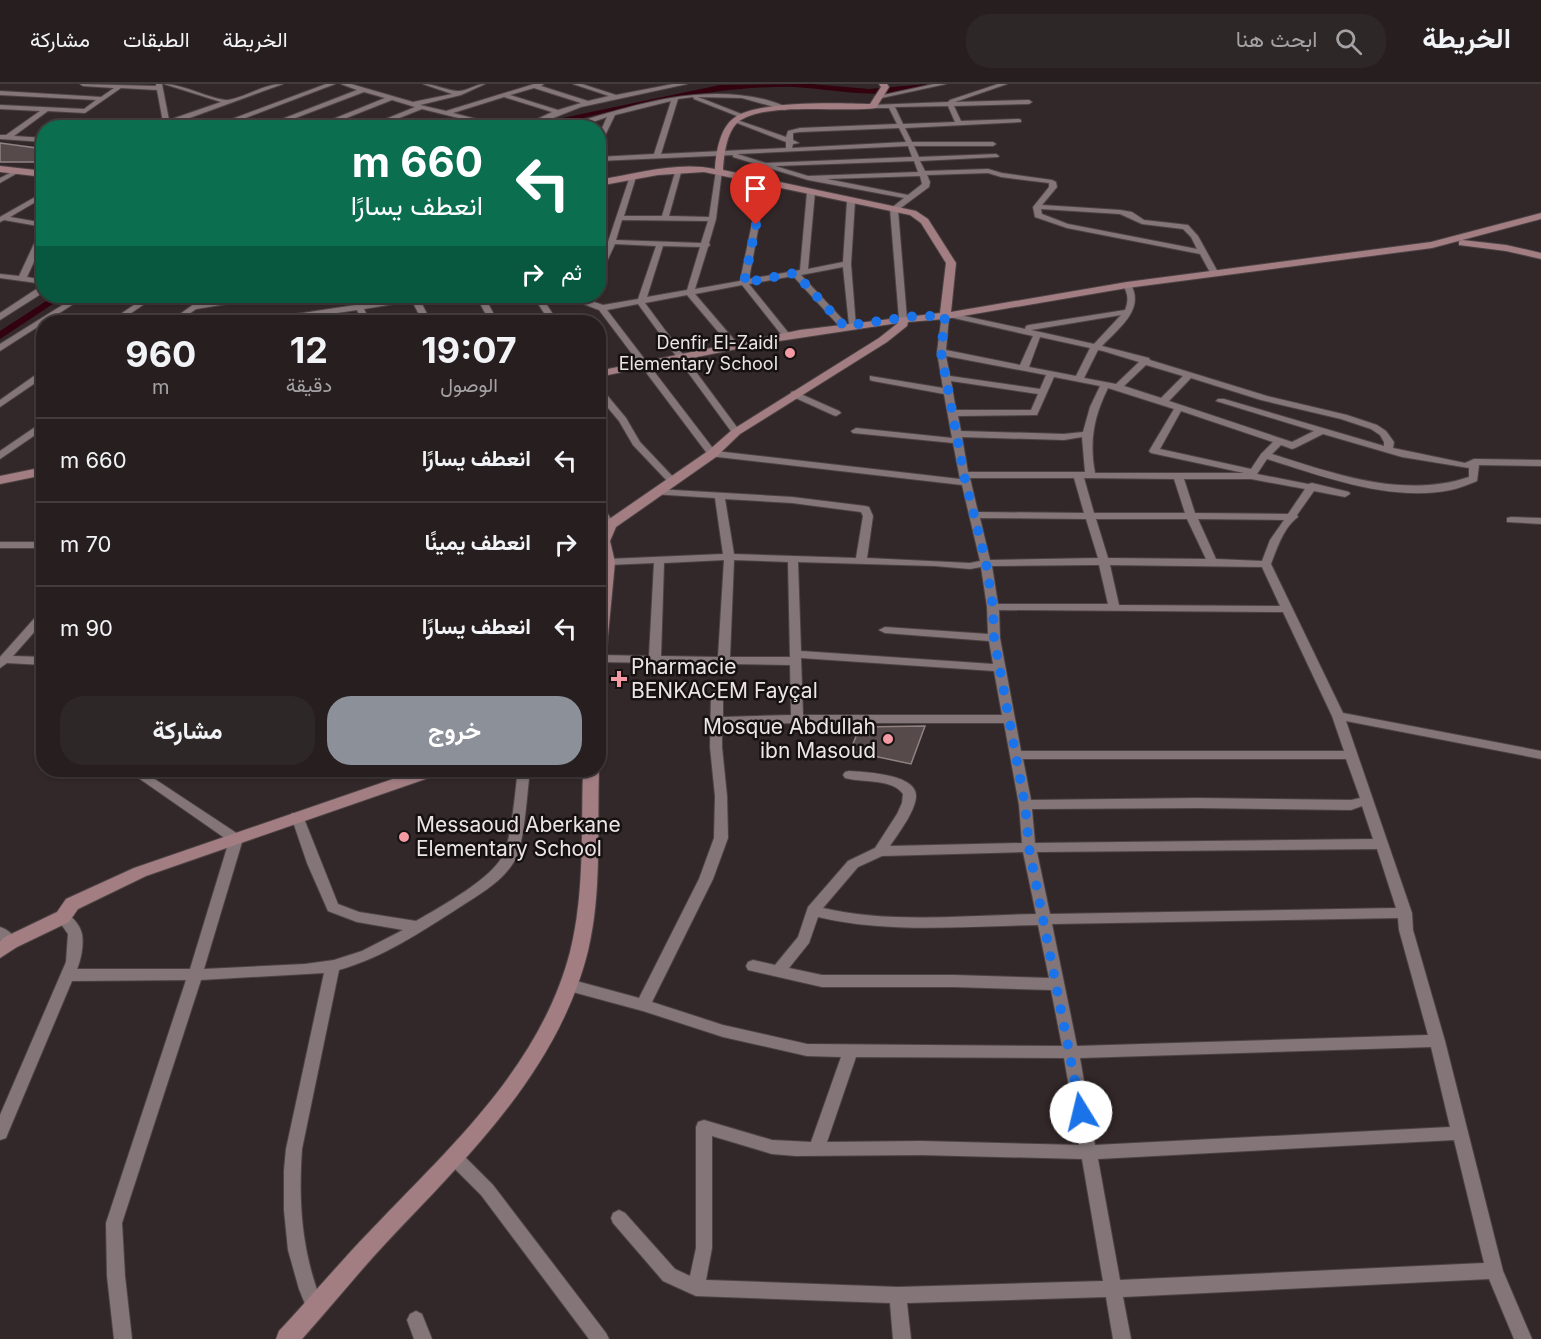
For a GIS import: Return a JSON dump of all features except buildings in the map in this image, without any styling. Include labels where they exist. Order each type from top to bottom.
[{"type":"street","points":[[83,84],[159,86],[161,120]]},
{"type":"street","points":[[167,84],[227,102]]},
{"type":"street","points":[[257,84],[270,88]]},
{"type":"street","points":[[175,120],[280,84]]},
{"type":"street","points":[[233,120],[332,84]]},
{"type":"street","points":[[344,84],[421,107],[478,120]]},
{"type":"street","points":[[426,84],[459,94]]},
{"type":"street","points":[[413,104],[459,94],[482,84]]},
{"type":"street","points":[[576,84],[618,98]]},
{"type":"street","points":[[651,84],[662,88]]},
{"type":"street","points":[[536,120],[590,104],[684,84]]},
{"type":"street","points":[[873,106],[883,88],[943,84]]},
{"type":"street","points":[[950,104],[952,101],[1004,84]]},
{"type":"street","points":[[446,112],[537,85],[590,104]]},
{"type":"street","points":[[0,107],[85,111],[120,86]]},
{"type":"street","points":[[283,120],[363,90]]},
{"type":"street","points":[[0,93],[102,99]]},
{"type":"street","points":[[502,95],[559,112]]},
{"type":"street","points":[[590,120],[675,99],[692,97],[735,95],[785,108]]},
{"type":"street","points":[[692,97],[789,140],[881,175]]},
{"type":"street","points":[[335,120],[392,98]]},
{"type":"street","points":[[657,157],[675,99]]},
{"type":"street","points":[[690,293],[712,219],[719,171],[719,153],[738,118],[785,108],[1029,102]]},
{"type":"street","points":[[950,104],[958,122]]},
{"type":"street","points":[[891,106],[924,173],[926,185],[894,209]]},
{"type":"street","points":[[386,120],[421,107]]},
{"type":"street","points":[[0,114],[10,108]]},
{"type":"street","points":[[4,137],[47,109]]},
{"type":"street","points":[[606,127],[612,114]]},
{"type":"street","points":[[789,149],[790,132],[800,130],[1020,121]]},
{"type":"street","points":[[4,137],[36,139]]},
{"type":"street","points":[[606,159],[910,144],[993,144]]},
{"type":"street","points":[[719,153],[769,164],[996,156]]},
{"type":"street","points":[[769,164],[782,171],[808,178],[909,197]]},
{"type":"street","points":[[606,182],[694,168],[719,171],[913,213],[925,221],[948,257],[952,269],[941,352],[965,479],[986,563],[993,607],[994,638],[1025,805],[1029,848],[1071,1052],[1122,1339]]},
{"type":"street","points":[[0,169],[36,173]]},
{"type":"street","points":[[665,218],[679,169]]},
{"type":"street","points":[[0,181],[18,171]]},
{"type":"street","points":[[808,178],[988,171],[1052,182],[1053,186],[1037,207],[1038,215],[1053,222],[1201,252]]},
{"type":"street","points":[[606,255],[632,177]]},
{"type":"street","points":[[763,181],[744,283],[787,336]]},
{"type":"street","points":[[799,273],[810,192]]},
{"type":"street","points":[[2,219],[36,199]]},
{"type":"street","points":[[848,326],[847,264],[850,201]]},
{"type":"street","points":[[1037,207],[1120,212],[1129,214],[1142,222],[1185,227],[1194,236],[1215,274]]},
{"type":"street","points":[[606,532],[610,525],[712,454],[736,432],[883,340],[903,324],[894,209]]},
{"type":"street","points":[[1432,245],[1515,225],[1541,216]]},
{"type":"street","points":[[620,218],[712,219]]},
{"type":"street","points":[[2,219],[36,224]]},
{"type":"street","points":[[612,242],[706,245]]},
{"type":"street","points":[[641,303],[660,244]]},
{"type":"street","points":[[606,372],[734,345],[848,326],[915,316],[947,316],[1127,285],[1432,245],[1480,244],[1541,256]]},
{"type":"street","points":[[22,279],[36,247]]},
{"type":"street","points":[[602,308],[641,303],[847,264]]},
{"type":"street","points":[[799,273],[848,326]]},
{"type":"street","points":[[0,276],[36,281]]},
{"type":"street","points":[[1079,378],[1096,347],[1119,325],[1132,301],[1132,293],[1127,285]]},
{"type":"street","points":[[0,317],[36,293]]},
{"type":"street","points":[[690,293],[734,345]]},
{"type":"street","points":[[52,315],[71,303]]},
{"type":"street","points":[[124,315],[142,303]]},
{"type":"street","points":[[185,315],[201,303]]},
{"type":"street","points":[[196,307],[221,303]]},
{"type":"street","points":[[320,315],[380,303]]},
{"type":"street","points":[[593,303],[602,308],[712,454],[965,479],[1084,475],[1252,474]]},
{"type":"street","points":[[641,303],[736,432]]},
{"type":"street","points":[[359,306],[363,315]]},
{"type":"street","points":[[1022,329],[1126,312]]},
{"type":"street","points":[[947,316],[1022,329],[1096,347],[1146,360],[1264,398],[1366,424],[1383,433],[1389,442],[1388,449]]},
{"type":"street","points":[[0,348],[36,325]]},
{"type":"street","points":[[1024,367],[1038,333]]},
{"type":"street","points":[[941,352],[1118,387],[1292,446],[1302,453],[1293,464]]},
{"type":"street","points":[[1118,387],[1146,360]]},
{"type":"street","points":[[954,413],[1034,413],[1051,373]]},
{"type":"street","points":[[1163,402],[1190,374]]},
{"type":"street","points":[[0,404],[36,378]]},
{"type":"street","points":[[873,378],[948,392]]},
{"type":"street","points":[[947,378],[1044,392]]},
{"type":"street","points":[[1105,384],[1089,416],[1084,475],[1090,515],[1104,562],[1114,608]]},
{"type":"street","points":[[1208,416],[1233,387]]},
{"type":"street","points":[[794,394],[836,413]]},
{"type":"street","points":[[606,400],[636,443],[673,482]]},
{"type":"street","points":[[1221,401],[1413,457],[1466,466],[1474,462],[1541,463]]},
{"type":"street","points":[[1179,407],[1154,451],[1345,494]]},
{"type":"street","points":[[0,456],[36,430]]},
{"type":"street","points":[[856,431],[957,437],[1064,437],[1086,434]]},
{"type":"street","points":[[1292,446],[1321,431]]},
{"type":"street","points":[[1252,474],[1280,441]]},
{"type":"street","points":[[1266,455],[1369,484],[1418,489],[1464,483],[1474,479],[1474,462]]},
{"type":"street","points":[[0,480],[36,473]]},
{"type":"street","points":[[1178,476],[1191,516],[1212,561]]},
{"type":"street","points":[[1312,486],[1293,517],[1275,540],[1266,564],[1338,716],[1365,801],[1405,913],[1406,930],[1437,1041],[1494,1271],[1523,1339]]},
{"type":"street","points":[[656,492],[792,500],[865,508],[868,516],[861,561]]},
{"type":"street","points":[[720,496],[729,557],[724,661]]},
{"type":"street","points":[[974,514],[1293,517]]},
{"type":"street","points":[[606,519],[610,525]]},
{"type":"street","points":[[1511,520],[1541,521]]},
{"type":"street","points":[[0,545],[36,544]]},
{"type":"street","points":[[606,556],[608,562],[606,584]]},
{"type":"street","points":[[608,562],[729,557],[969,566],[986,563],[1212,561],[1266,564]]},
{"type":"street","points":[[793,558],[797,719]]},
{"type":"street","points":[[655,660],[659,559]]},
{"type":"street","points":[[993,607],[1288,609]]},
{"type":"street","points":[[2,661],[36,623]]},
{"type":"street","points":[[885,630],[994,638]]},
{"type":"street","points":[[606,663],[655,660],[724,661],[797,657],[999,668]]},
{"type":"street","points":[[2,661],[36,661]]},
{"type":"street","points":[[643,1005],[717,852],[721,838],[717,694]]},
{"type":"street","points":[[1338,716],[1541,755]]},
{"type":"street","points":[[716,721],[1008,719]]},
{"type":"street","points":[[1015,755],[1350,755]]},
{"type":"street","points":[[849,775],[890,779],[907,786],[910,791],[910,804],[880,851]]},
{"type":"street","points":[[143,777],[236,839]]},
{"type":"street","points":[[4,942],[63,917],[72,904],[140,872],[413,777]]},
{"type":"street","points":[[66,975],[195,975],[333,966],[383,948],[480,886],[511,857],[523,777]]},
{"type":"street","points":[[287,1339],[377,1238],[456,1159],[490,1119],[538,1048],[569,985],[579,950],[586,891],[591,777]]},
{"type":"street","points":[[1025,805],[1199,802],[1351,805],[1365,801]]},
{"type":"street","points":[[297,816],[317,873],[333,907],[357,917],[419,927]]},
{"type":"street","points":[[123,1339],[116,1276],[114,1223],[195,975],[236,839]]},
{"type":"street","points":[[779,971],[804,939],[813,911],[853,864],[880,851],[1381,844]]},
{"type":"street","points":[[813,911],[848,919],[880,922],[1405,913]]},
{"type":"street","points":[[0,1133],[73,962],[75,933],[63,917]]},
{"type":"street","points":[[315,1308],[299,1261],[292,1220],[291,1178],[294,1149],[333,966]]},
{"type":"street","points":[[753,966],[822,981],[1056,984]]},
{"type":"street","points":[[569,985],[643,1005],[723,1031],[807,1050],[1071,1052],[1437,1041]]},
{"type":"street","points":[[816,1149],[851,1050]]},
{"type":"street","points":[[696,1288],[704,1248],[704,1127],[771,1147],[1088,1152],[1460,1133]]},
{"type":"street","points":[[456,1159],[487,1190],[600,1339]]},
{"type":"street","points":[[619,1218],[669,1275],[696,1288],[898,1295],[1113,1289],[1494,1271]]},
{"type":"street","points":[[898,1295],[902,1339]]},
{"type":"street","points":[[416,1320],[423,1339]]},
{"type":"waterway","points":[[563,120],[720,87],[795,85],[869,91],[895,90],[923,84]]},
{"type":"waterway","points":[[0,336],[50,303]]},
{"type":"place","name":"Denfir El-Zaidi Elementary School","points":[[790,353]]},
{"type":"place","name":"Pharmacie BENKACEM Fayçal","points":[[619,679]]},
{"type":"place","name":"Mosque Abdullah ibn Masoud","points":[[888,739]]},
{"type":"place","name":"Messaoud Aberkane Elementary School","points":[[404,837]]},
{"type":"route","points":[[756,225],[744,283],[795,273],[844,326],[915,316],[945,316],[941,352],[964,475],[986,563],[993,607],[994,638],[1025,805],[1029,848],[1081,1112]]}]
